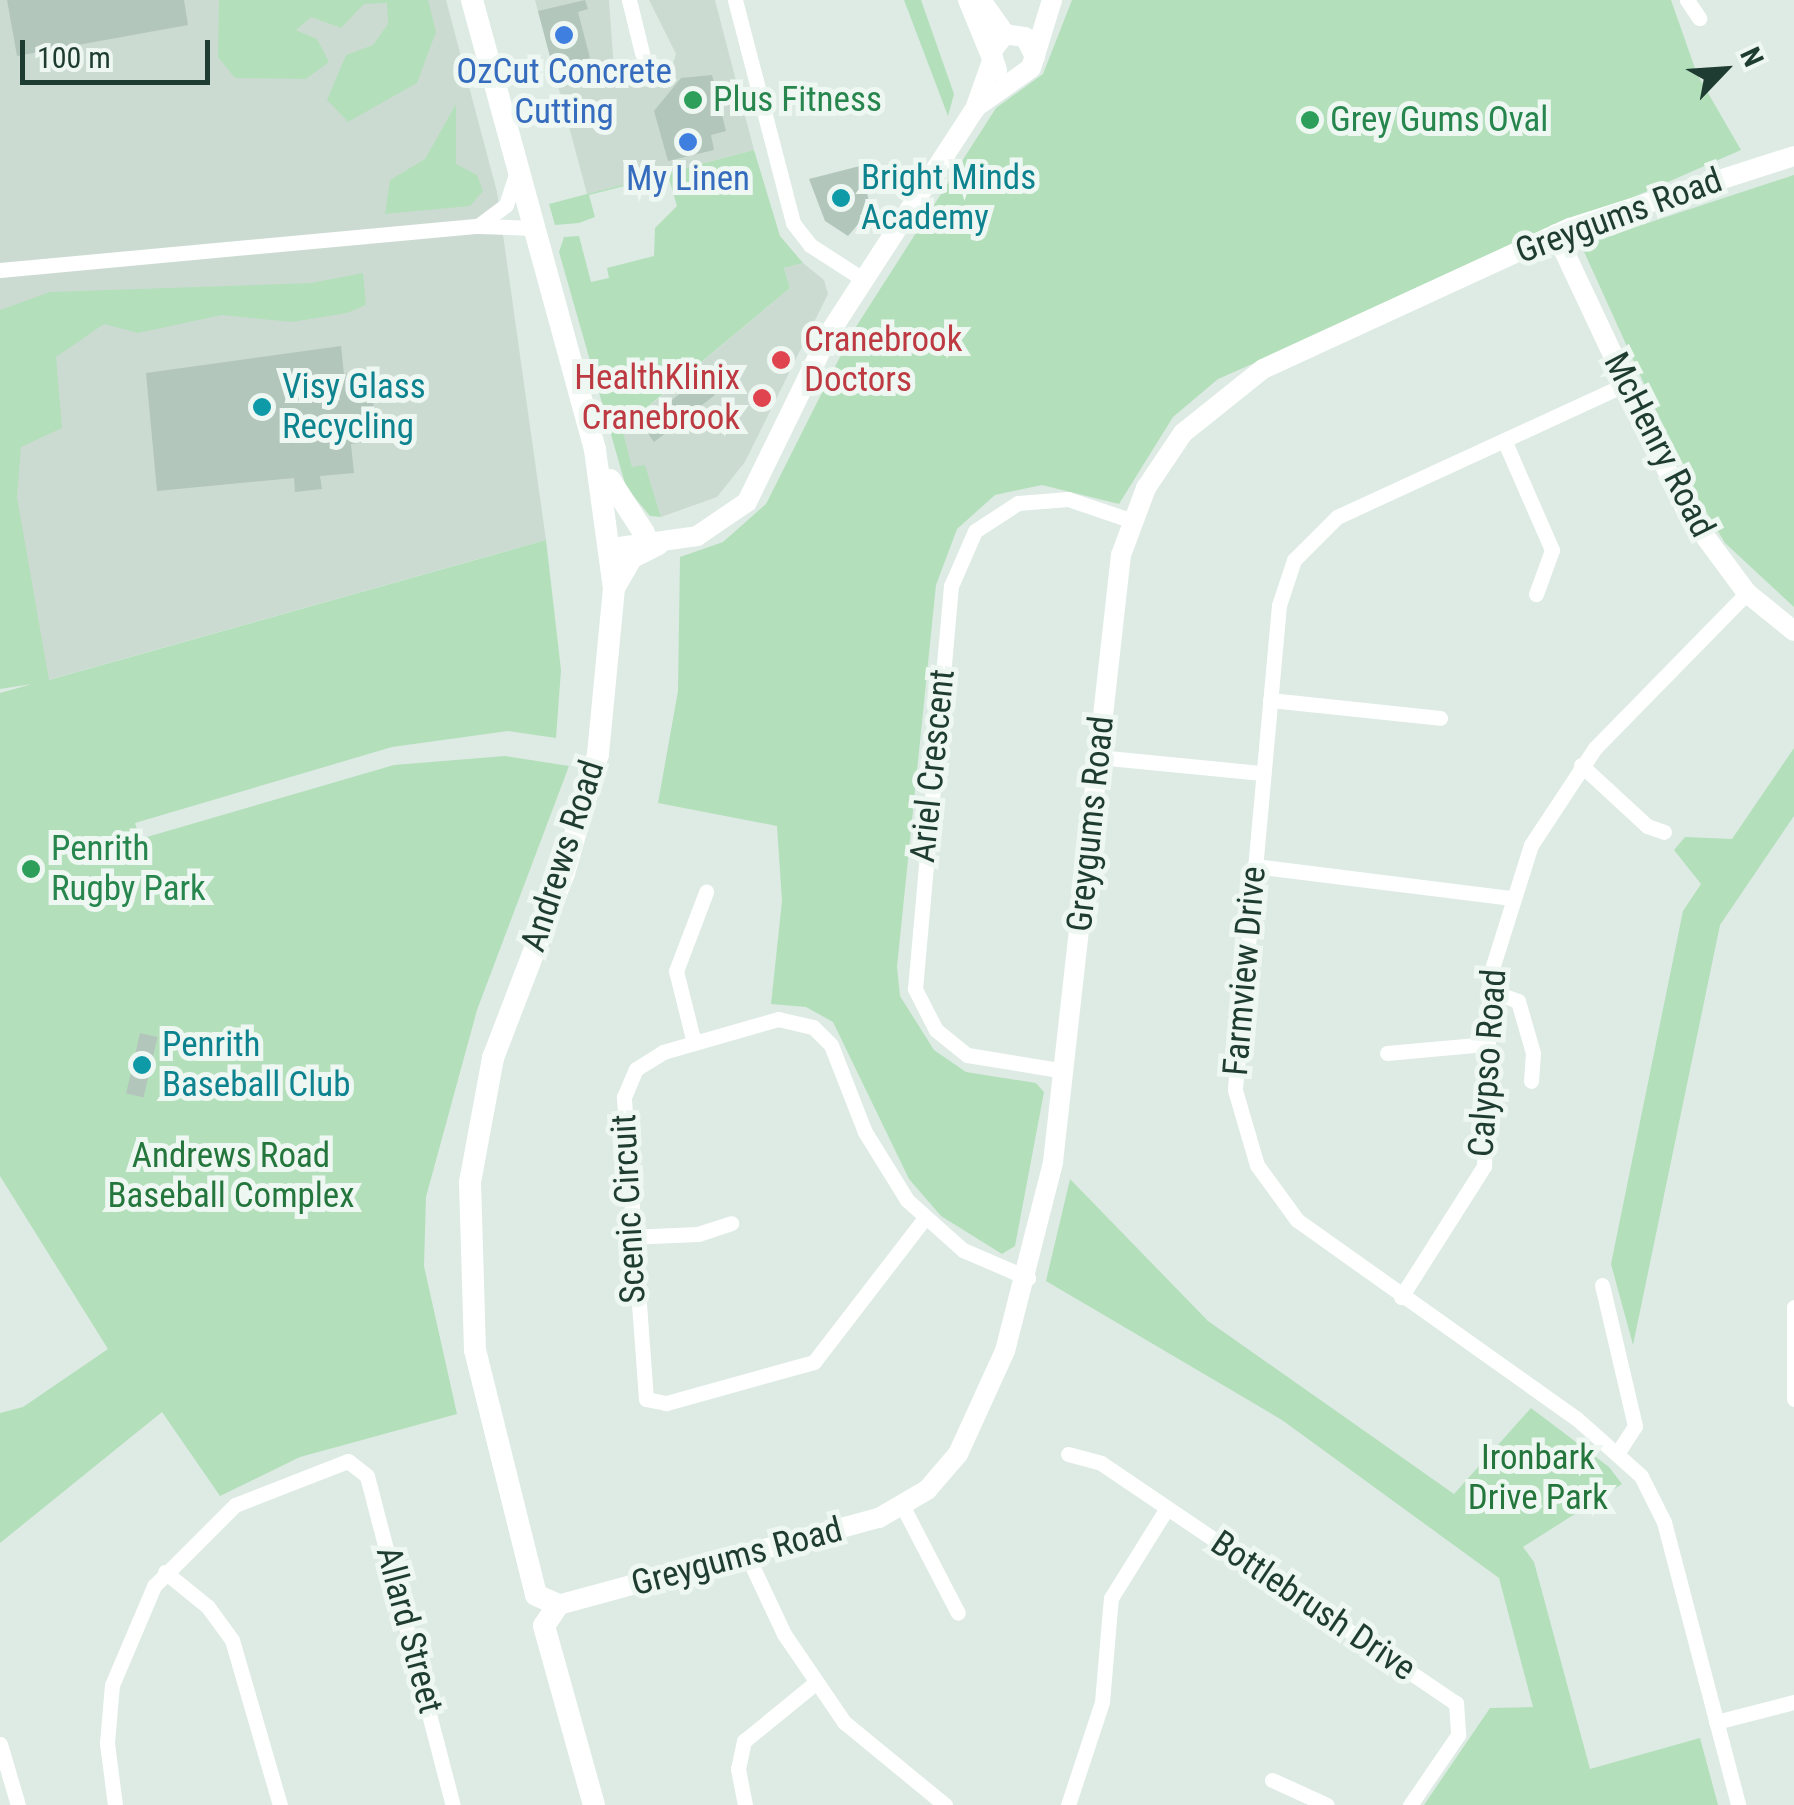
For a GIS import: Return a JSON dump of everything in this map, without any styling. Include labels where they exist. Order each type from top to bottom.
[{"type":"main road","name":"Andrews Road","points":[[472,0],[595,450],[612,542],[614,588],[598,754],[570,855],[493,1058],[470,1182],[474,1350],[547,1600],[526,1612],[544,1626],[594,1805]]},
{"type":"main road","points":[[595,450],[651,538],[631,558],[614,588]]},
{"type":"street","points":[[629,0],[642,54]]},
{"type":"street","points":[[736,0],[794,223],[810,246],[864,280]]},
{"type":"street","points":[[968,0],[991,58],[1005,76],[1022,75]]},
{"type":"street","points":[[980,0],[1008,34],[1028,40],[1035,57]]},
{"type":"street","points":[[975,108],[1022,75],[1035,57],[1049,0]]},
{"type":"street","points":[[612,542],[651,538],[719,514],[766,464],[864,280],[975,108],[991,58],[1008,34],[1049,0]]},
{"type":"street","points":[[1687,0],[1699,18]]},
{"type":"street","name":"Greygums Road","points":[[547,1600],[747,1554],[903,1507],[958,1454],[1028,1278],[1065,1071],[1098,757],[1130,520],[1176,442],[1241,382],[1556,234],[1794,156]]},
{"type":"street","points":[[478,226],[506,205],[518,168]]},
{"type":"street","points":[[0,270],[478,226],[534,228]]},
{"type":"street","name":"McHenry Road","points":[[1556,234],[1687,512],[1747,593],[1794,631]]},
{"type":"street","name":"Farmview Drive","points":[[1626,384],[1337,517],[1309,539],[1280,597],[1235,1056],[1246,1137],[1297,1220],[1618,1451],[1661,1513],[1738,1805]]},
{"type":"street","points":[[1504,440],[1552,550],[1536,594]]},
{"type":"street","name":"Ariel Crescent","points":[[1065,1071],[968,1054],[936,1030],[916,989],[951,586],[975,531],[1018,503],[1068,499],[1130,520]]},
{"type":"street","name":"Calypso Road","points":[[1402,1297],[1484,1166],[1488,990],[1510,898],[1531,845],[1581,765],[1747,593]]},
{"type":"street","points":[[1270,700],[1440,718]]},
{"type":"street","points":[[1098,757],[1262,773]]},
{"type":"street","points":[[1581,765],[1647,826],[1664,832]]},
{"type":"street","points":[[1254,866],[1510,898]]},
{"type":"street","points":[[694,1042],[676,972],[706,892]]},
{"type":"street","points":[[1488,990],[1518,1001],[1533,1052],[1531,1081]]},
{"type":"street","name":"Scenic Circuit","points":[[924,1219],[817,1360],[646,1407],[640,1380],[628,1237],[626,1086],[646,1060],[694,1042],[785,1019],[820,1032],[875,1150],[924,1219],[974,1256],[1028,1278]]},
{"type":"street","points":[[1387,1053],[1485,1044]]},
{"type":"street","points":[[628,1237],[698,1234],[730,1223]]},
{"type":"street","points":[[1602,1286],[1635,1426],[1618,1451]]},
{"type":"street","points":[[1794,1307],[1794,1400]]},
{"type":"street","name":"Bottlebrush Drive","points":[[1068,1454],[1094,1460],[1456,1703],[1458,1735],[1410,1805]]},
{"type":"street","name":"Allard Street","points":[[164,1572],[248,1498],[353,1462],[367,1476],[453,1805]]},
{"type":"street","points":[[903,1507],[958,1613]]},
{"type":"street","points":[[1068,1805],[1102,1702],[1111,1598],[1167,1508]]},
{"type":"street","points":[[747,1554],[816,1683],[874,1754],[944,1805]]},
{"type":"street","points":[[115,1805],[107,1743],[115,1673],[164,1572],[208,1607],[236,1649],[280,1805]]},
{"type":"street","points":[[745,1805],[735,1742],[816,1683]]},
{"type":"street","points":[[1716,1722],[1794,1702]]},
{"type":"street","points":[[0,1744],[18,1805]]},
{"type":"street","points":[[1272,1780],[1327,1805]]},
{"type":"shaded area","points":[[0,0],[446,0],[497,192],[546,540],[48,680],[0,422]]},
{"type":"shaded area","points":[[535,0],[609,0],[614,70],[646,87],[670,73],[676,54],[649,0],[715,0],[754,150],[587,194]]},
{"type":"shaded area","points":[[803,263],[824,280],[828,294],[745,462],[717,497],[661,517],[645,466],[632,468],[622,429],[790,288],[784,268]]},
{"type":"green space","points":[[219,0],[428,0],[436,32],[417,83],[348,122],[327,100],[346,55],[373,45],[388,24],[387,3],[364,4],[341,28],[311,17],[296,30],[317,39],[329,62],[306,79],[235,78],[218,57]]},
{"type":"green space","points":[[904,0],[921,0],[954,94],[948,116]]},
{"type":"green space","points":[[1072,0],[1671,0],[1697,74],[1741,150],[1218,379],[1173,417],[1119,504],[1042,485],[995,495],[957,529],[936,585],[897,967],[900,996],[934,1050],[966,1072],[1036,1083],[1044,1092],[1015,1246],[1002,1254],[941,1216],[909,1179],[833,1022],[806,1007],[771,1004],[782,901],[777,826],[658,803],[678,691],[680,557],[723,542],[766,504],[852,333],[996,108],[1043,74]]},
{"type":"green space","points":[[456,104],[456,164],[477,175],[483,191],[470,206],[385,214],[390,180],[425,159]]},
{"type":"green space","points":[[754,150],[780,236],[803,263],[784,268],[790,288],[622,428],[632,467],[645,465],[661,517],[650,516],[626,487],[559,252],[564,237],[579,236],[591,282],[609,278],[607,268],[654,256],[655,228],[677,206],[668,175],[589,195],[595,217],[579,223],[555,225],[549,204]]},
{"type":"green space","points":[[1794,175],[1794,607],[1725,543],[1689,483],[1581,245]]},
{"type":"green space","name":"Andrews Road Baseball Complex","points":[[363,273],[366,305],[347,313],[292,322],[222,315],[138,333],[104,324],[56,357],[62,428],[21,447],[17,497],[49,680],[546,540],[561,670],[556,738],[508,731],[392,747],[135,823],[140,839],[394,765],[505,756],[569,766],[477,1010],[426,1197],[424,1266],[457,1414],[300,1457],[220,1496],[162,1412],[0,1543],[0,1413],[23,1407],[108,1349],[0,1176],[0,693],[32,684],[0,689],[0,310],[50,292],[311,283]]},
{"type":"green space","points":[[1794,748],[1794,816],[1720,925],[1633,1345],[1611,1264],[1683,911],[1701,884],[1674,850],[1685,837],[1732,839]]},
{"type":"green space","name":"Ironbark Drive Park","points":[[1070,1179],[1208,1321],[1454,1494],[1531,1408],[1609,1467],[1622,1484],[1523,1547],[1534,1562],[1590,1769],[1700,1738],[1718,1805],[1424,1805],[1490,1708],[1533,1707],[1499,1578],[1282,1420],[1046,1281]]},
{"type":"building","points":[[7,0],[184,0],[188,25],[17,56]]},
{"type":"building","name":"OzCut Concrete Cutting","points":[[585,0],[588,9],[578,12],[590,58],[553,68],[538,11]]},
{"type":"building","points":[[712,75],[726,131],[711,135],[714,150],[668,161],[654,111],[681,78]]},
{"type":"building","name":"Bright Minds Academy","points":[[860,166],[871,209],[848,236],[825,221],[809,179]]},
{"type":"building","name":"Visy Glass Recycling","points":[[341,346],[344,374],[370,371],[377,441],[351,444],[354,473],[320,476],[322,489],[295,492],[294,478],[157,491],[146,373]]},
{"type":"building","points":[[696,380],[715,395],[654,442],[649,435],[658,412]]},
{"type":"building","name":"Penrith Baseball Club","points":[[140,1033],[158,1037],[144,1097],[126,1093]]},
{"type":"place","name":"OzCut Concrete Cutting","points":[[564,35]]},
{"type":"place","name":"Plus Fitness","points":[[693,100]]},
{"type":"place","name":"Grey Gums Oval","points":[[1310,120]]},
{"type":"place","name":"My Linen","points":[[688,142]]},
{"type":"place","name":"Bright Minds Academy","points":[[841,198]]},
{"type":"place","name":"Cranebrook Doctors","points":[[781,360]]},
{"type":"place","name":"HealthKlinix Cranebrook","points":[[762,398]]},
{"type":"place","name":"Visy Glass Recycling","points":[[262,407]]},
{"type":"place","name":"Penrith Rugby Park","points":[[31,869]]},
{"type":"place","name":"Penrith Baseball Club","points":[[142,1065]]}]
